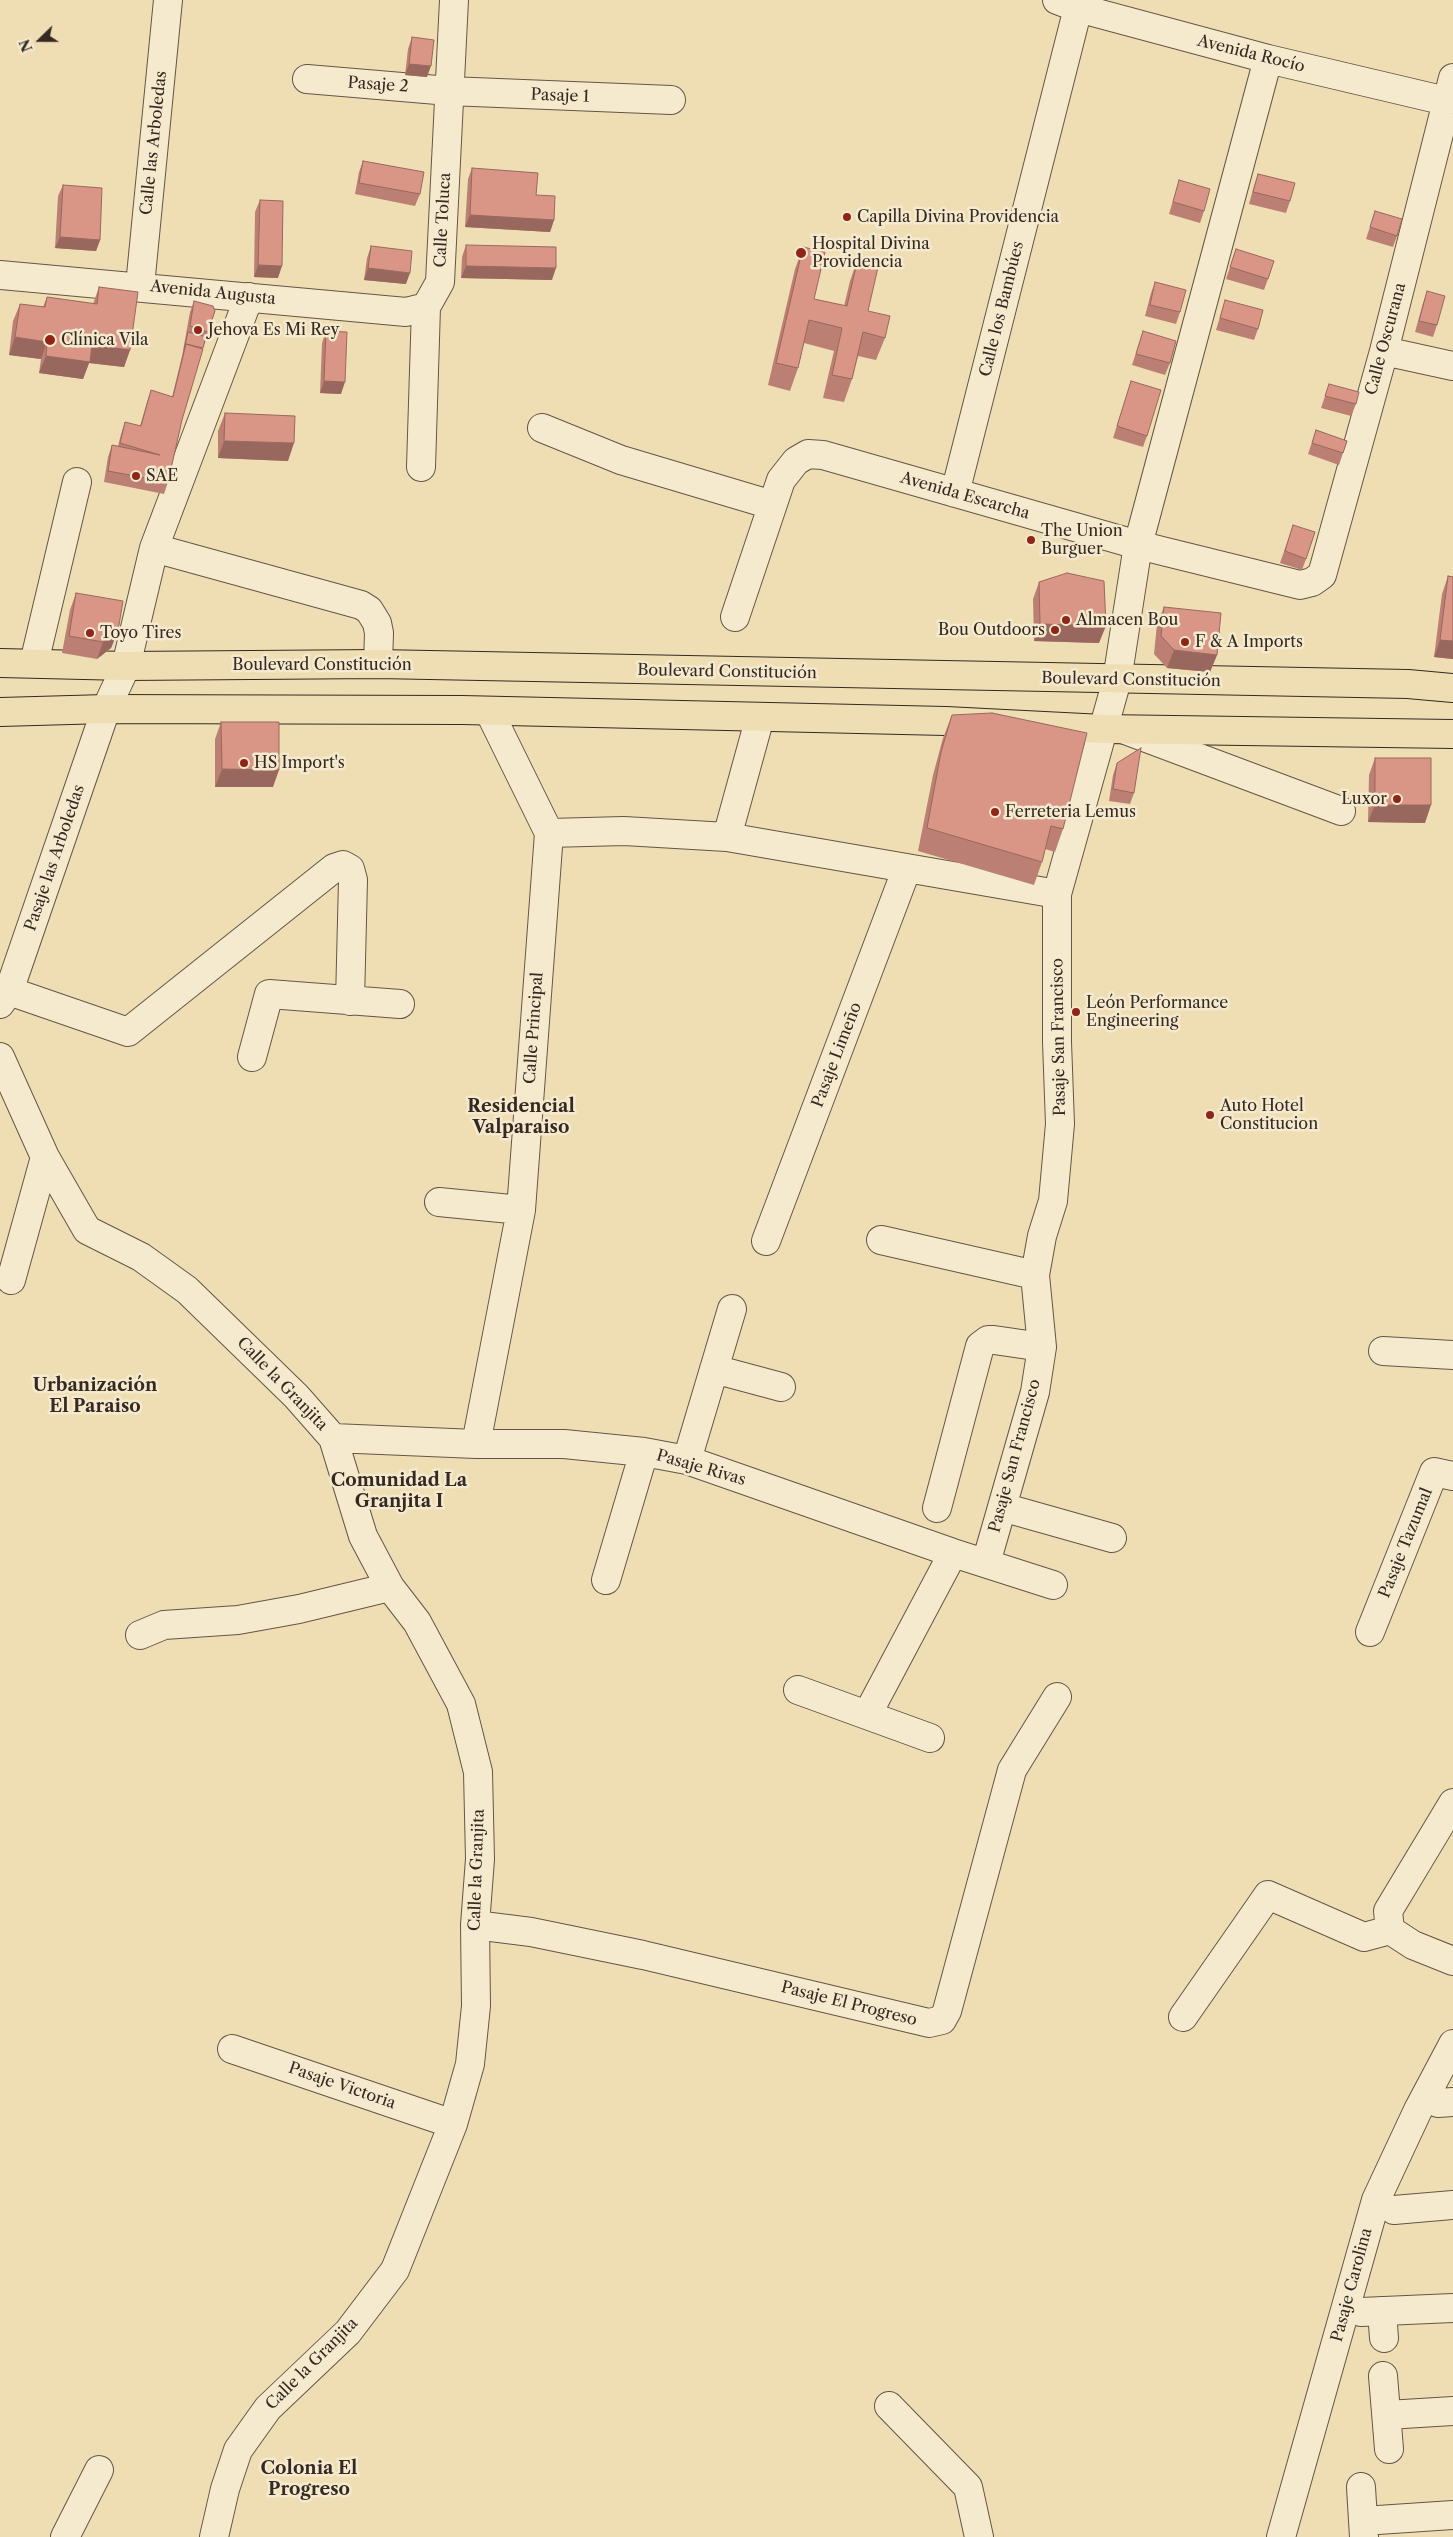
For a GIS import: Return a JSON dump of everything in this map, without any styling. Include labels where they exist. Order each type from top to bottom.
[{"type":"highway","name":"Boulevard Constitución","points":[[0,663],[126,666],[378,664],[1116,680],[1408,684],[1453,688]]},
{"type":"highway","points":[[0,712],[106,709],[489,711],[946,721],[1113,729],[1453,734]]},
{"type":"street","name":"Calle las Arboledas","points":[[140,286],[168,0]]},
{"type":"street","name":"Calle Toluca","points":[[421,467],[426,307],[440,282],[454,0]]},
{"type":"street","name":"Avenida Rocío","points":[[1068,4],[1268,59],[1450,90]]},
{"type":"street","name":"Calle los Bambúes","points":[[955,493],[1068,4]]},
{"type":"street","name":"Pasaje San Francisco","points":[[986,1563],[1035,1392],[1042,1347],[1035,1275],[1042,1236],[1053,1201],[1060,1124],[1057,1042],[1057,894],[1113,729],[1116,680],[1138,545],[1268,59]]},
{"type":"street","name":"Pasaje 2","points":[[307,79],[449,91]]},
{"type":"street","name":"Calle Oscurana","points":[[1300,585],[1312,582],[1322,575],[1384,351],[1450,90]]},
{"type":"street","name":"Pasaje 1","points":[[449,91],[671,100]]},
{"type":"street","name":"Avenida Augusta","points":[[0,274],[406,312],[426,307]]},
{"type":"street","points":[[106,709],[126,666],[154,548],[249,297]]},
{"type":"street","points":[[1384,351],[1453,366]]},
{"type":"street","points":[[542,428],[621,460],[772,505]]},
{"type":"street","name":"Avenida Escarcha","points":[[735,617],[781,480],[796,460],[808,454],[823,454],[1138,545],[1300,585]]},
{"type":"street","points":[[34,663],[77,482]]},
{"type":"street","points":[[154,548],[361,605],[369,610],[377,623],[379,633],[378,664]]},
{"type":"street","name":"Pasaje las Arboledas","points":[[4,998],[106,709]]},
{"type":"street","points":[[489,711],[549,833],[624,830],[727,837],[1057,894]]},
{"type":"street","points":[[727,837],[760,717]]},
{"type":"street","points":[[1113,729],[1341,811]]},
{"type":"street","name":"Calle Principal","points":[[476,1444],[521,1210],[549,833]]},
{"type":"street","points":[[4,998],[128,1032],[334,868],[342,865],[350,869],[353,880],[350,1001]]},
{"type":"street","name":"Pasaje Limeño","points":[[766,1241],[907,868]]},
{"type":"street","points":[[252,1057],[269,994],[400,1004]]},
{"type":"street","name":"Calle la Granjita","points":[[0,1057],[45,1157],[87,1230],[141,1257],[187,1290],[296,1396],[333,1438],[363,1536],[390,1587],[417,1622],[461,1704],[478,1772],[480,1859],[475,1925],[475,2016],[470,2064],[453,2124],[395,2270],[348,2332],[268,2408],[238,2450],[225,2489],[214,2537]]},
{"type":"street","points":[[11,1280],[45,1157]]},
{"type":"street","points":[[439,1202],[521,1210]]},
{"type":"street","points":[[881,1240],[1035,1275]]},
{"type":"street","points":[[687,1460],[732,1309]]},
{"type":"street","points":[[937,1508],[980,1346],[988,1340],[994,1340],[1042,1347]]},
{"type":"street","points":[[1383,1351],[1453,1355]]},
{"type":"street","points":[[714,1369],[781,1386]]},
{"type":"street","name":"Pasaje Rivas","points":[[333,1438],[476,1444],[564,1444],[644,1452],[687,1460],[953,1553],[1053,1585]]},
{"type":"street","points":[[606,1580],[644,1452]]},
{"type":"street","name":"Pasaje Tazumal","points":[[1370,1632],[1434,1472],[1453,1476]]},
{"type":"street","points":[[1002,1507],[1112,1538]]},
{"type":"street","points":[[867,1715],[953,1553]]},
{"type":"street","points":[[140,1635],[164,1625],[238,1620],[299,1609],[390,1587]]},
{"type":"street","points":[[798,1690],[930,1738]]},
{"type":"street","name":"Pasaje El Progreso","points":[[475,1925],[531,1932],[643,1955],[929,2024],[942,2020],[948,2011],[1012,1770],[1057,1697]]},
{"type":"street","points":[[1390,1930],[1388,1911],[1453,1803]]},
{"type":"street","points":[[1183,2017],[1268,1895],[1364,1937],[1390,1930],[1413,1945],[1453,1961]]},
{"type":"street","name":"Pasaje Carolina","points":[[1281,2537],[1376,2200],[1418,2110],[1453,2044]]},
{"type":"street","name":"Pasaje Victoria","points":[[232,2049],[453,2124]]},
{"type":"street","points":[[1394,2210],[1453,2205]]},
{"type":"street","points":[[1384,2338],[1371,2312],[1453,2308]]},
{"type":"street","points":[[1383,2376],[1389,2449]]},
{"type":"street","points":[[889,2406],[968,2487],[979,2537]]},
{"type":"street","points":[[1387,2415],[1453,2412]]},
{"type":"street","points":[[65,2537],[99,2470]]},
{"type":"street","points":[[1361,2487],[1364,2529],[1453,2515]]},
{"type":"building","points":[[412,37],[434,40],[431,66],[409,64]]},
{"type":"building","points":[[363,161],[424,172],[420,194],[359,183]]},
{"type":"building","points":[[472,168],[538,173],[536,195],[555,196],[554,220],[470,215]]},
{"type":"building","points":[[1258,174],[1295,183],[1290,201],[1253,192]]},
{"type":"building","points":[[1179,180],[1210,189],[1204,211],[1173,202]]},
{"type":"building","points":[[63,185],[102,188],[100,240],[60,237]]},
{"type":"building","points":[[260,200],[283,201],[282,266],[258,265]]},
{"type":"building","points":[[1375,211],[1402,219],[1397,236],[1370,227]]},
{"type":"building","points":[[466,245],[556,247],[556,268],[466,266]]},
{"type":"building","points":[[371,246],[412,251],[410,273],[368,268]]},
{"type":"building","points":[[803,247],[825,252],[814,299],[847,306],[858,258],[879,263],[868,311],[890,316],[885,338],[863,332],[852,379],[832,375],[842,328],[809,320],[798,368],[776,363]]},
{"type":"building","points":[[1236,249],[1274,261],[1268,279],[1230,267]]},
{"type":"building","points":[[1155,282],[1186,290],[1180,312],[1150,305]]},
{"type":"building","points":[[99,287],[138,292],[130,350],[92,345],[90,362],[46,356],[47,342],[15,337],[20,304],[45,307],[47,297],[97,304]]},
{"type":"building","points":[[1427,291],[1445,296],[1437,325],[1419,321]]},
{"type":"building","points":[[1225,300],[1263,310],[1258,329],[1220,318]]},
{"type":"building","points":[[194,301],[213,306],[215,311],[208,332],[190,326]]},
{"type":"building","points":[[326,331],[347,332],[345,382],[324,381]]},
{"type":"building","points":[[1143,331],[1176,341],[1170,363],[1136,354]]},
{"type":"building","points":[[188,332],[206,337],[203,348],[186,344],[184,350]]},
{"type":"building","points":[[186,344],[203,349],[182,420],[168,482],[108,471],[112,445],[160,455],[120,443],[125,422],[141,426],[151,390],[173,397]]},
{"type":"building","points":[[1131,381],[1161,390],[1147,436],[1117,426]]},
{"type":"building","points":[[1329,384],[1359,392],[1356,404],[1325,396]]},
{"type":"building","points":[[225,413],[295,416],[294,443],[224,441]]},
{"type":"building","points":[[1316,430],[1347,441],[1343,453],[1312,443]]},
{"type":"building","points":[[1293,525],[1315,532],[1306,559],[1285,551]]},
{"type":"building","points":[[1067,573],[1104,581],[1106,626],[1040,624],[1039,582]]},
{"type":"building","points":[[1448,576],[1453,577],[1453,641],[1440,640]]},
{"type":"building","points":[[76,593],[123,601],[118,631],[103,642],[69,636]]},
{"type":"building","points":[[1164,607],[1221,613],[1217,655],[1174,650],[1161,636]]},
{"type":"building","name":"Ferreteria Lemus","points":[[992,713],[1087,733],[1063,829],[1051,826],[1042,862],[927,828],[941,752],[952,715]]},
{"type":"building","points":[[221,722],[279,722],[279,770],[222,769]]},
{"type":"building","points":[[1141,748],[1134,793],[1113,789],[1117,763]]},
{"type":"building","points":[[1375,758],[1431,758],[1431,805],[1375,805]]},
{"type":"place","name":"Capilla Divina Providencia","points":[[847,217]]},
{"type":"place","name":"Hospital Divina Providencia","points":[[801,253]]},
{"type":"place","name":"Jehova Es Mi Rey","points":[[198,330]]},
{"type":"place","name":"Clínica Vila","points":[[50,340]]},
{"type":"place","name":"SAE","points":[[136,476]]},
{"type":"place","name":"The Union Burguer","points":[[1031,540]]},
{"type":"place","name":"Almacen Bou","points":[[1066,620]]},
{"type":"place","name":"Bou Outdoors","points":[[1055,630]]},
{"type":"place","name":"Toyo Tires","points":[[90,633]]},
{"type":"place","name":"F & A Imports","points":[[1185,642]]},
{"type":"place","name":"HS Import's","points":[[244,763]]},
{"type":"place","name":"Luxor","points":[[1397,799]]},
{"type":"place","name":"Ferreteria Lemus","points":[[995,812]]},
{"type":"place","name":"León Performance Engineering","points":[[1076,1012]]},
{"type":"place","name":"Auto Hotel Constitucion","points":[[1210,1115]]},
{"type":"district","name":"Residencial Valparaiso","points":[[521,1117]]},
{"type":"district","name":"Urbanización El Paraiso","points":[[95,1396]]},
{"type":"district","name":"Comunidad La Granjita I","points":[[399,1491]]},
{"type":"district","name":"Colonia El Progreso","points":[[309,2479]]}]
